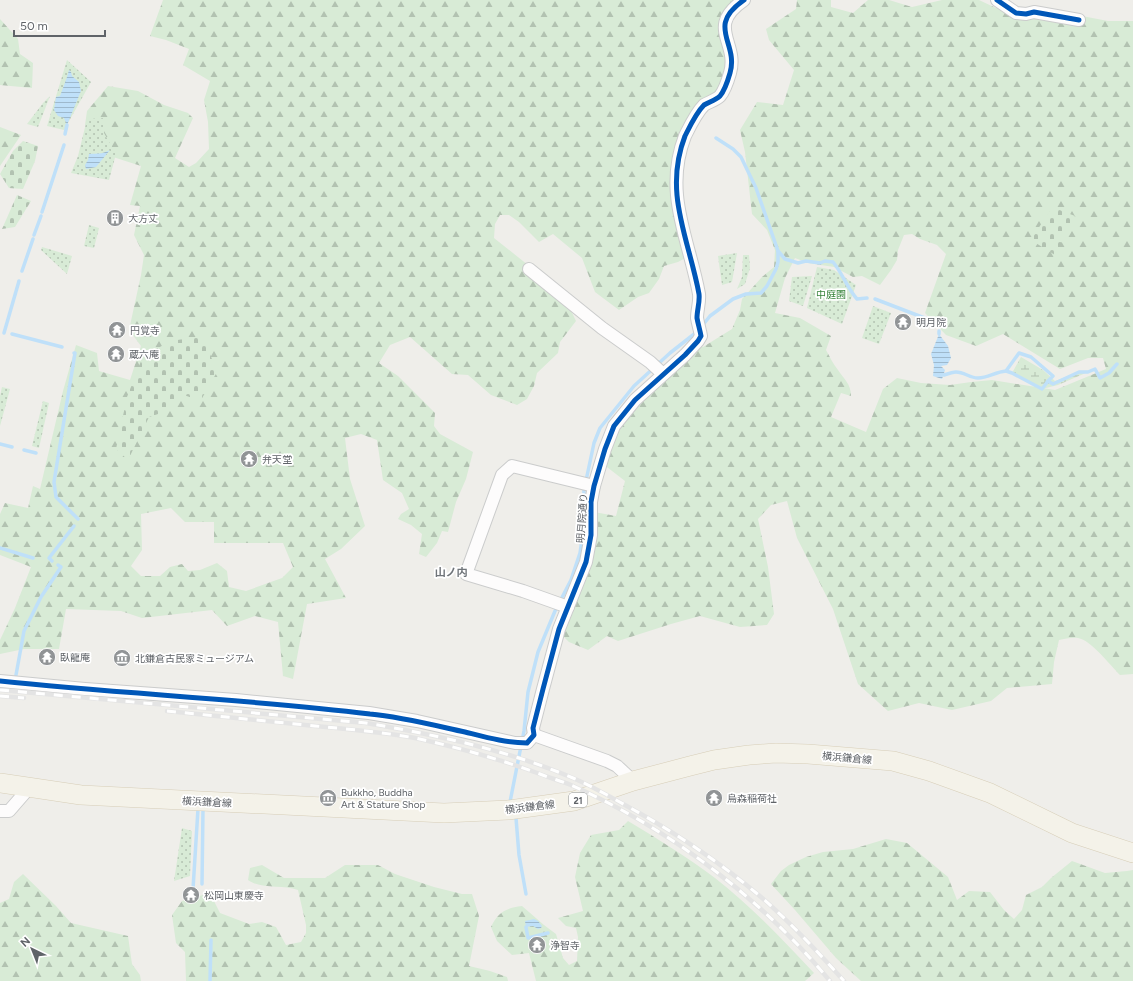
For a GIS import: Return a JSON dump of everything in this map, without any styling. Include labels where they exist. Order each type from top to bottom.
[{"type":"main road","name":"横浜鎌倉線","points":[[0,783],[81,795],[444,813],[508,810],[574,801],[633,781],[714,760],[776,752],[892,761],[929,770],[990,793],[1072,833],[1133,853]]},
{"type":"street","name":"明月院通り","points":[[525,741],[533,728],[559,629],[561,605],[586,562],[590,548],[591,502],[588,484],[614,426],[635,400],[657,368],[693,346],[701,336],[697,318],[699,296],[678,211],[677,169],[686,136],[694,119],[704,106],[720,96],[727,82],[731,61],[724,23],[728,14],[733,8],[744,0]]},
{"type":"street","points":[[997,0],[1016,13],[1026,14],[1034,12],[1079,20]]},
{"type":"street","points":[[529,269],[602,328],[657,368]]},
{"type":"street","points":[[561,605],[523,591],[466,574],[502,475],[512,466],[588,484]]},
{"type":"street","points":[[0,680],[85,689],[234,700],[369,714],[417,721],[525,741],[607,761],[617,766],[633,781]]},
{"type":"street","points":[[0,811],[9,811],[29,788]]},
{"type":"green space","points":[[163,0],[735,0],[723,13],[720,31],[726,57],[726,73],[721,85],[677,153],[689,256],[678,262],[664,266],[659,279],[649,293],[638,297],[619,310],[595,292],[582,258],[553,234],[539,242],[519,222],[509,215],[500,215],[495,224],[494,238],[562,292],[576,321],[560,342],[558,353],[537,373],[534,386],[527,399],[517,405],[491,395],[468,375],[452,374],[410,337],[390,345],[379,363],[398,376],[435,413],[434,426],[440,434],[473,452],[466,479],[456,502],[448,532],[442,531],[437,543],[426,557],[419,554],[422,534],[411,525],[398,519],[401,514],[409,509],[402,493],[383,480],[377,440],[361,434],[345,438],[350,479],[365,526],[341,549],[325,559],[346,598],[307,604],[293,679],[283,676],[278,622],[255,616],[227,626],[212,610],[142,618],[121,611],[66,609],[59,649],[24,649],[0,654],[0,640],[15,608],[31,567],[0,555],[0,514],[5,503],[28,508],[33,486],[40,489],[63,391],[76,345],[97,353],[99,371],[130,380],[141,346],[129,330],[144,255],[134,235],[140,206],[130,205],[141,166],[113,157],[98,126],[85,125],[87,111],[108,86],[138,91],[164,105],[188,113],[193,118],[175,158],[189,167],[196,163],[209,149],[208,122],[204,100],[210,81],[183,65],[189,49],[166,40],[150,36]],"holes":[[[171,508],[185,522],[214,522],[214,543],[283,543],[293,567],[282,578],[246,591],[229,587],[227,571],[217,563],[200,570],[188,571],[182,564],[170,567],[160,576],[141,576],[131,566],[142,550],[141,514]]]},
{"type":"green space","points":[[797,0],[831,0],[831,7],[853,13],[868,0],[889,0],[912,7],[942,0],[979,0],[996,8],[1034,12],[1056,11],[1108,21],[1133,21],[1133,674],[1120,675],[1089,643],[1078,638],[1068,638],[1059,640],[1054,662],[1052,684],[1007,688],[991,701],[952,710],[919,703],[888,711],[858,684],[833,609],[797,538],[787,501],[771,505],[758,519],[768,567],[774,614],[767,625],[740,627],[700,616],[618,641],[607,636],[588,650],[569,642],[564,637],[564,631],[594,512],[616,516],[625,481],[603,464],[621,426],[693,344],[703,347],[732,329],[740,310],[742,299],[762,277],[774,267],[775,250],[767,230],[752,214],[745,152],[740,130],[757,102],[783,105],[794,70],[769,40],[766,29],[796,9]],"holes":[[[912,234],[920,239],[937,245],[946,254],[925,313],[946,335],[976,346],[1003,334],[1060,369],[1088,358],[1103,358],[1106,369],[1055,390],[992,380],[950,385],[921,383],[897,378],[883,389],[866,432],[831,417],[841,393],[851,396],[850,388],[826,350],[831,336],[800,318],[775,313],[785,278],[795,258],[808,263],[834,267],[853,277],[862,276],[880,285],[897,260],[898,250],[904,235]]]},
{"type":"green space","points":[[0,19],[18,39],[20,54],[33,63],[32,88],[0,85]]},
{"type":"green space","points":[[67,60],[91,82],[64,130],[47,126]]},
{"type":"green space","points":[[50,96],[38,127],[27,124],[43,103]]},
{"type":"green space","points":[[105,118],[104,133],[116,154],[109,180],[71,173],[78,156],[87,119]]},
{"type":"green space","points":[[0,127],[21,135],[0,166]]},
{"type":"green space","points":[[23,141],[38,146],[35,161],[23,189],[9,188],[0,174],[13,151]]},
{"type":"green space","points":[[17,195],[31,201],[15,227],[2,229]]},
{"type":"green space","points":[[1052,207],[1075,216],[1055,255],[1031,240]]},
{"type":"green space","points":[[89,225],[99,228],[94,248],[84,246]]},
{"type":"green space","points":[[42,247],[72,256],[67,274],[41,250]]},
{"type":"green space","points":[[737,253],[732,282],[722,285],[718,256]]},
{"type":"green space","points":[[743,255],[749,255],[750,268],[745,284],[737,289],[742,277]]},
{"type":"green space","name":"中庭園","points":[[817,267],[834,270],[856,285],[842,324],[807,308]]},
{"type":"green space","points":[[812,276],[803,306],[789,301],[792,277]]},
{"type":"green space","points":[[873,306],[891,313],[879,344],[862,338]]},
{"type":"green space","points":[[203,336],[217,372],[201,400],[183,395],[167,411],[149,417],[128,460],[116,449],[127,397],[143,356],[171,341]]},
{"type":"green space","points":[[1021,357],[1043,370],[1055,381],[1079,372],[1088,372],[1058,385],[1042,389],[1012,373]]},
{"type":"green space","points":[[2,387],[10,389],[0,426],[0,396]]},
{"type":"green space","points":[[43,401],[49,403],[39,448],[32,446]]},
{"type":"green space","points":[[628,821],[683,855],[715,878],[741,900],[791,948],[814,973],[805,981],[536,981],[529,953],[512,955],[497,941],[491,927],[500,914],[511,908],[522,906],[556,934],[563,958],[569,965],[577,961],[578,937],[576,928],[566,926],[558,918],[583,911],[575,877],[580,853],[591,835],[619,830]]},
{"type":"green space","points":[[182,828],[192,831],[190,876],[174,881]]},
{"type":"green space","points":[[886,839],[907,843],[948,877],[957,900],[969,891],[990,892],[1004,910],[1014,919],[1022,910],[1026,895],[1042,887],[1072,861],[1105,873],[1133,870],[1133,981],[861,981],[836,958],[771,884],[781,871],[789,865],[806,857],[823,852],[853,849]]},
{"type":"green space","points":[[262,865],[284,878],[325,878],[345,865],[378,865],[395,874],[434,887],[462,894],[472,894],[479,916],[469,966],[507,977],[508,981],[186,981],[185,952],[176,943],[172,915],[182,901],[210,893],[220,913],[249,924],[262,922],[276,927],[286,945],[301,942],[306,933],[306,925],[298,890],[285,887],[259,885],[248,880],[250,868]]},
{"type":"green space","points":[[23,874],[71,923],[128,936],[132,964],[140,975],[141,981],[0,981],[0,903],[9,899],[14,882]]},
{"type":"water","points":[[69,70],[72,76],[79,82],[81,91],[67,125],[64,118],[58,116],[54,110],[56,97],[60,96]]},
{"type":"water","points":[[110,150],[96,167],[86,169],[85,165],[89,154],[102,153]]},
{"type":"water","points":[[939,334],[948,346],[951,358],[947,365],[941,366],[945,370],[942,379],[933,376],[934,365],[931,354]]},
{"type":"water","points":[[534,919],[542,926],[541,928],[538,929],[533,926],[526,927],[525,921]]},
{"type":"waterway","points":[[65,134],[67,125]]},
{"type":"waterway","points":[[702,326],[710,316],[733,299],[746,294],[761,293],[767,286],[778,262],[778,251],[756,188],[741,157],[733,149],[716,138]]},
{"type":"waterway","points":[[42,212],[64,145]]},
{"type":"waterway","points":[[34,235],[41,216]]},
{"type":"waterway","points":[[22,271],[33,239]]},
{"type":"waterway","points":[[778,251],[785,259],[798,263],[806,261],[820,263],[825,261],[833,262],[857,299],[867,298]]},
{"type":"waterway","points":[[4,333],[19,281]]},
{"type":"waterway","points":[[875,299],[935,322]]},
{"type":"waterway","points":[[510,802],[524,731],[528,692],[538,652],[555,611],[571,580],[580,553],[583,533],[584,490],[594,443],[600,428],[634,386],[670,353],[698,331]]},
{"type":"waterway","points":[[12,334],[62,347]]},
{"type":"waterway","points":[[74,353],[54,482],[56,497],[78,519]]},
{"type":"waterway","points":[[944,375],[956,372],[978,378],[1006,371],[1019,353],[1031,357],[1053,376],[1048,381],[1053,384],[1079,372],[1088,372],[1095,369],[1100,378],[1109,373],[1117,364]]},
{"type":"waterway","points":[[1006,371],[1042,389],[1048,381]]},
{"type":"waterway","points":[[0,444],[12,447]]},
{"type":"waterway","points":[[24,450],[36,453]]},
{"type":"waterway","points":[[52,561],[49,558],[74,526]]},
{"type":"waterway","points":[[0,548],[33,558]]},
{"type":"waterway","points":[[16,675],[24,631],[41,597],[61,567],[58,565]]},
{"type":"waterway","points":[[193,889],[198,809]]},
{"type":"waterway","points":[[202,884],[203,809]]},
{"type":"waterway","points":[[516,818],[519,855],[526,894]]},
{"type":"waterway","points":[[526,927],[528,938],[548,933]]},
{"type":"waterway","points":[[210,981],[211,940]]},
{"type":"railway","points":[[0,690],[366,723],[445,738],[523,759],[573,778],[596,789],[700,850],[761,897],[783,917],[844,981]]},
{"type":"railway","points":[[0,696],[24,698]]},
{"type":"railway","points":[[167,711],[365,731],[415,738],[494,758],[571,785],[644,823],[678,844],[712,868],[744,894],[774,922],[830,981]]},
{"type":"cycle path","points":[[0,681],[92,690],[278,704],[382,715],[511,742],[527,743],[534,735],[533,728],[559,629],[586,562],[591,535],[591,502],[594,486],[605,449],[614,426],[635,400],[685,355],[701,336],[697,318],[699,294],[680,216],[676,177],[679,157],[685,136],[701,108],[720,96],[726,85],[732,62],[725,27],[727,18],[744,0]]},
{"type":"cycle path","points":[[997,0],[1016,13],[1026,14],[1034,12],[1079,20]]},
{"type":"place","name":"大方丈","points":[[115,218]]},
{"type":"place","name":"明月院","points":[[903,322]]},
{"type":"place","name":"円覚寺","points":[[117,330]]},
{"type":"place","name":"蔵六庵","points":[[116,354]]},
{"type":"place","name":"弁天堂","points":[[249,459]]},
{"type":"place","name":"臥龍庵","points":[[47,657]]},
{"type":"place","name":"北鎌倉古民家ミュージアム","points":[[122,658]]},
{"type":"place","name":"Bukkho, Buddha Art & Stature Shop","points":[[328,798]]},
{"type":"place","name":"烏森稲荷社","points":[[714,798]]},
{"type":"place","name":"松岡山東慶寺","points":[[191,895]]},
{"type":"place","name":"浄智寺","points":[[537,945]]},
{"type":"district","name":"山ノ内","points":[[451,572]]}]
